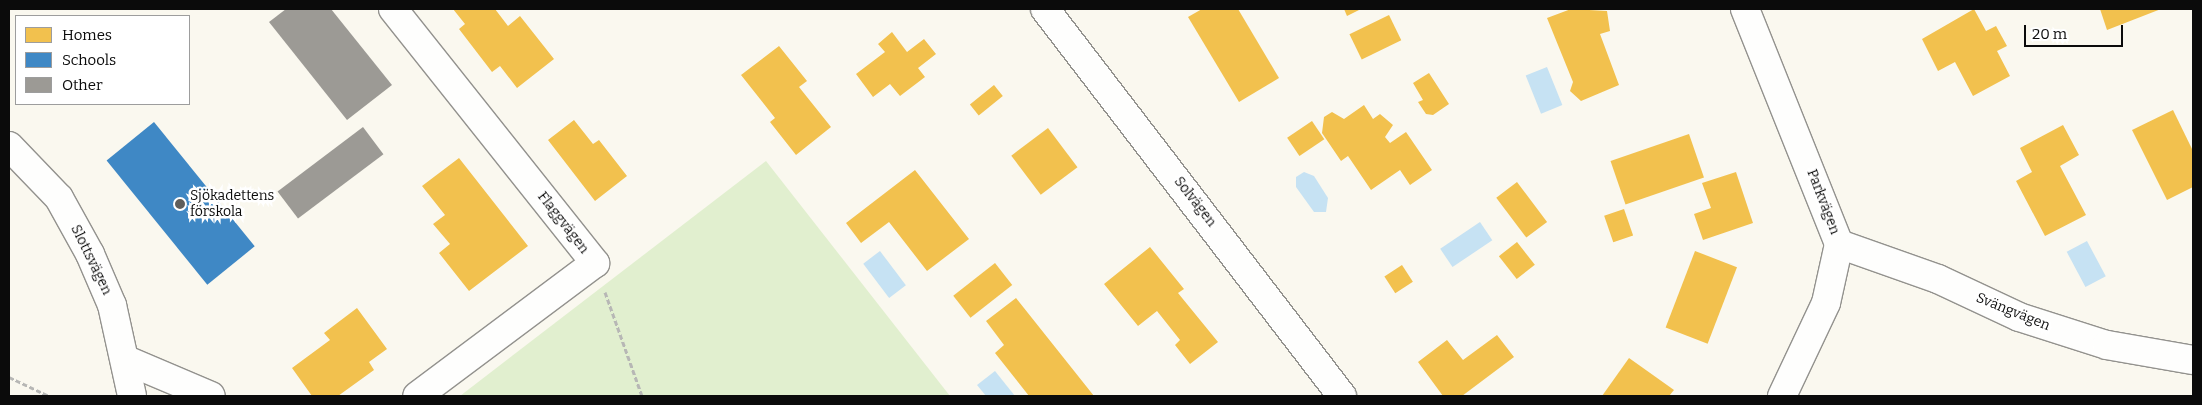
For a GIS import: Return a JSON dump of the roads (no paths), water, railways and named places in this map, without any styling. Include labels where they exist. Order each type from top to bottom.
[{"type":"street","name":"Flaggvägen","points":[[393,9],[595,263],[417,396]]},
{"type":"street","name":"Solvägen","points":[[1046,9],[1342,396]]},
{"type":"street","name":"Parkvägen","points":[[1745,9],[1839,244],[1826,303],[1782,396]]},
{"type":"street","name":"Slottsvägen","points":[[9,146],[59,198],[90,254],[112,305],[126,360],[132,396]]},
{"type":"street","name":"Svängvägen","points":[[1839,244],[1938,279],[2019,317],[2107,345],[2193,360]]},
{"type":"street","points":[[126,360],[211,396]]},
{"type":"water","points":[[1547,67],[1562,105],[1541,114],[1526,76]]},
{"type":"water","points":[[1304,172],[1314,176],[1328,198],[1326,212],[1314,212],[1296,187],[1296,177]]},
{"type":"water","points":[[1480,222],[1492,240],[1453,267],[1440,249]]},
{"type":"water","points":[[2087,241],[2106,276],[2085,287],[2067,252]]},
{"type":"water","points":[[880,251],[906,285],[889,298],[863,264]]},
{"type":"water","points":[[995,371],[1015,396],[986,396],[977,385]]},
{"type":"place","name":"Sjökadettens förskola","points":[[180,204]]}]
